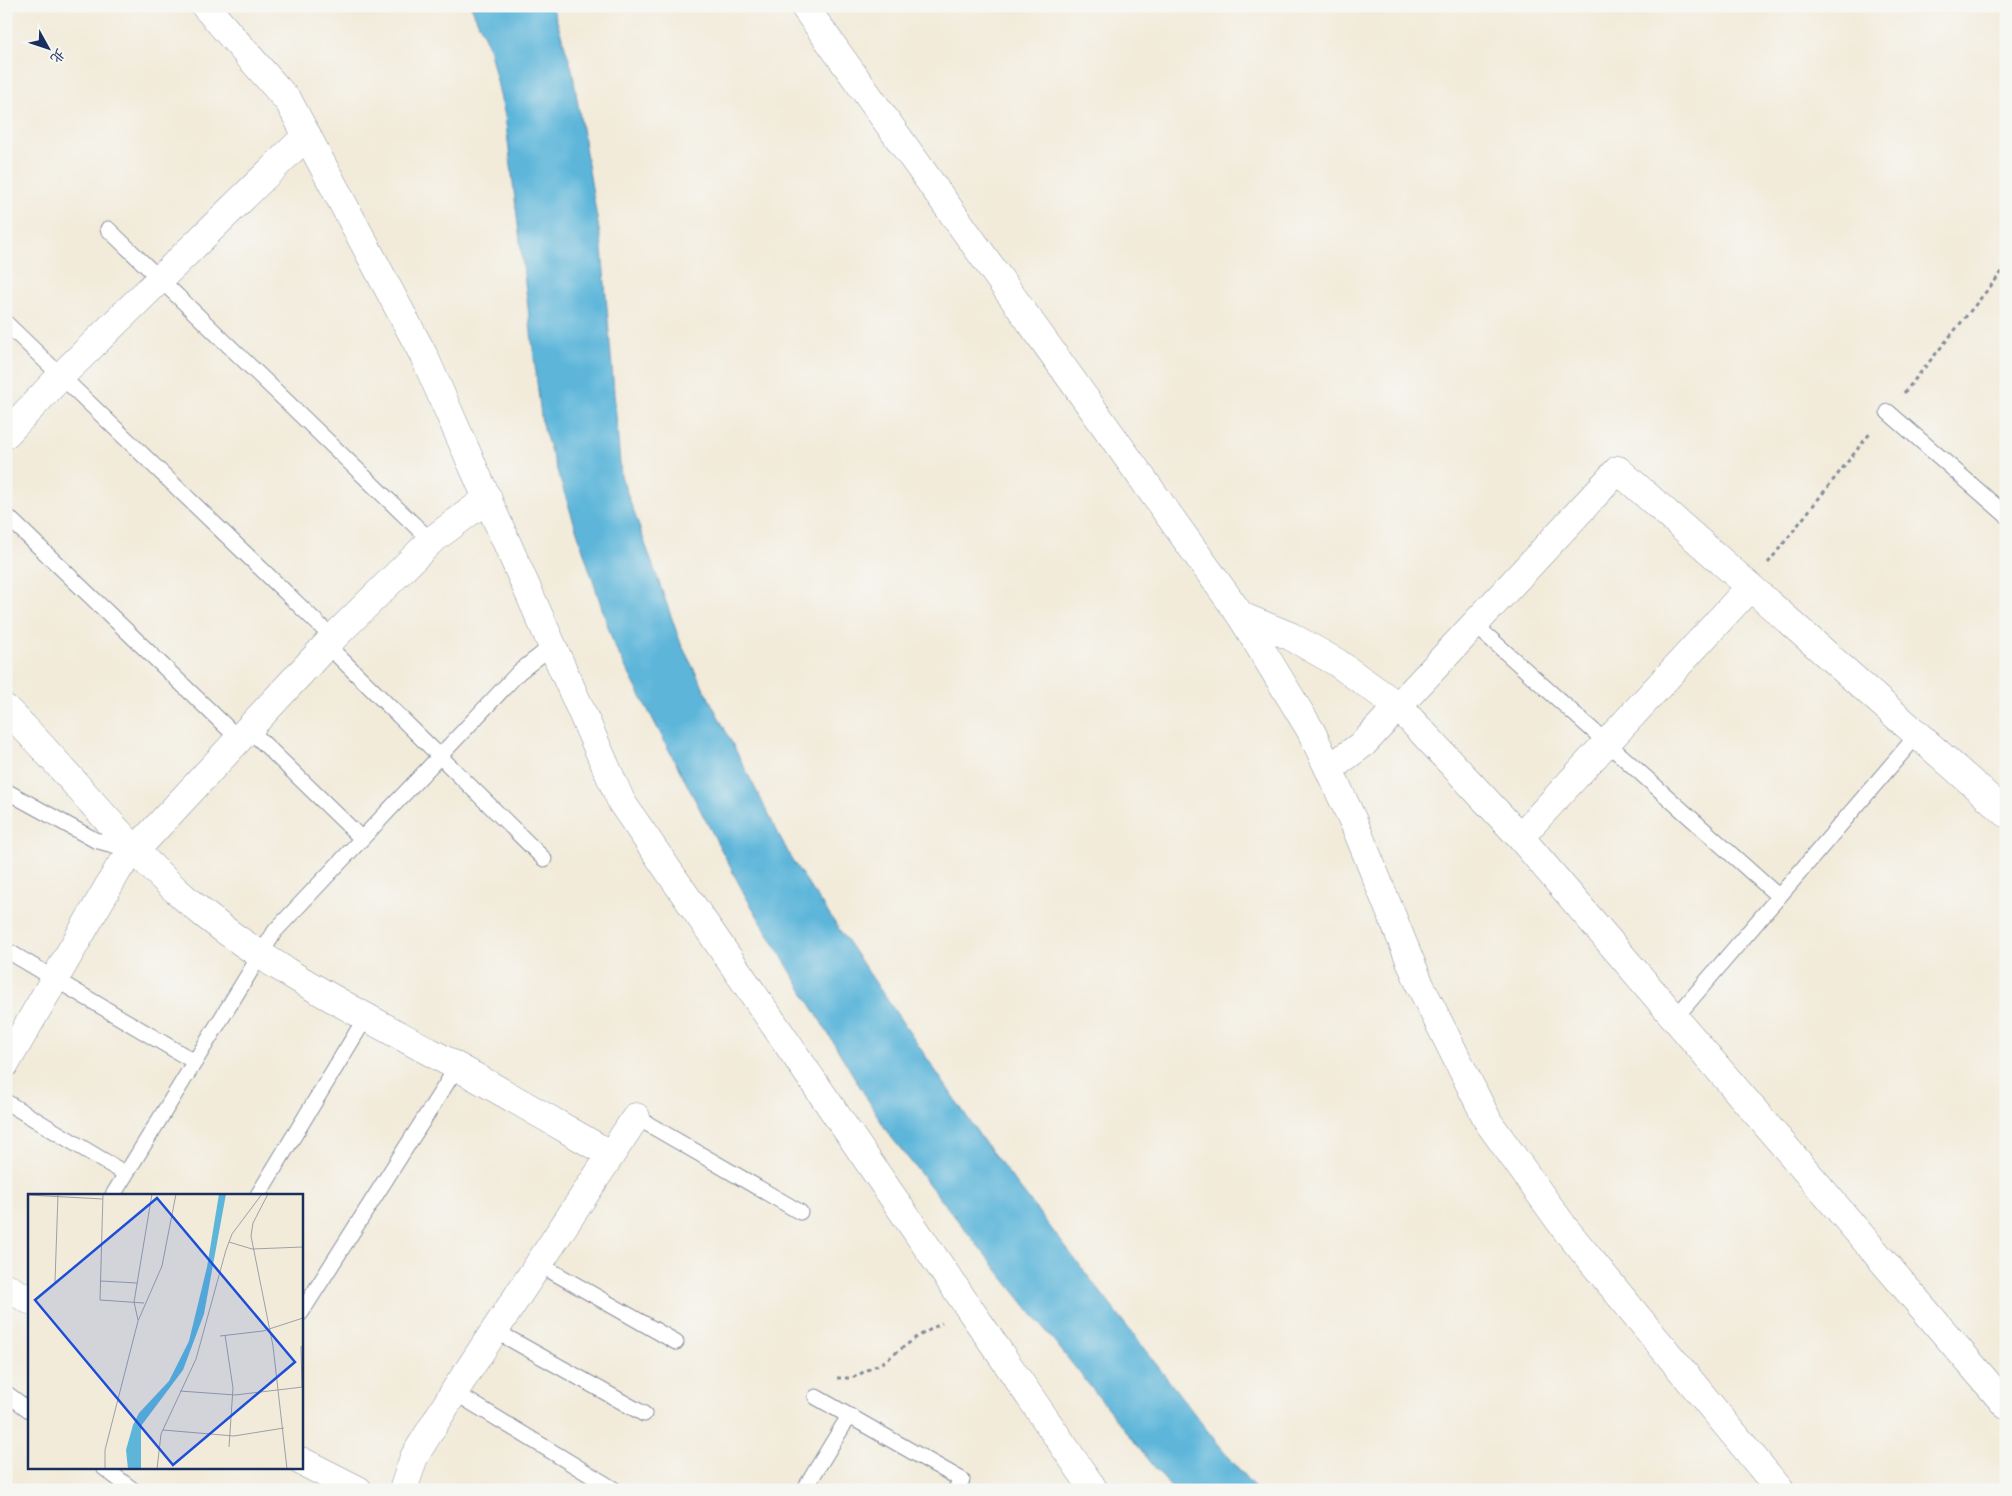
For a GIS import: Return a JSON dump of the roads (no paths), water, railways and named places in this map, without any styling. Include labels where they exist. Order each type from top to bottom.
[{"type":"street","points":[[205,6],[288,102],[424,356],[622,803],[1094,1490]]},
{"type":"street","points":[[804,6],[1241,616],[1311,731],[1354,823],[1420,985],[1489,1123],[1566,1230],[1780,1490]]},
{"type":"street","points":[[6,434],[61,376],[306,135]]},
{"type":"street","points":[[1329,769],[1364,743],[1618,470],[2006,812]]},
{"type":"street","points":[[6,1062],[118,868],[330,642],[431,541],[488,498]]},
{"type":"street","points":[[1520,837],[1750,587]]},
{"type":"street","points":[[1241,616],[1290,636],[1336,662],[1398,706],[1520,837],[2006,1405]]},
{"type":"street","points":[[6,709],[36,739],[135,851],[188,900],[261,955],[366,1017],[611,1155]]},
{"type":"street","points":[[404,1490],[414,1457],[454,1392],[636,1117]]},
{"type":"street","points":[[6,1287],[28,1299]]},
{"type":"street","points":[[302,1462],[358,1490]]},
{"type":"lane","points":[[108,229],[431,541]]},
{"type":"lane","points":[[6,323],[330,642],[440,756],[544,859]]},
{"type":"lane","points":[[1888,412],[2006,515]]},
{"type":"lane","points":[[6,515],[244,734],[362,839]]},
{"type":"lane","points":[[1474,624],[1778,896]]},
{"type":"lane","points":[[114,1194],[275,930],[519,672],[552,646]]},
{"type":"lane","points":[[1675,1018],[1918,734]]},
{"type":"lane","points":[[6,791],[95,840],[135,851]]},
{"type":"lane","points":[[6,950],[195,1062]]},
{"type":"lane","points":[[259,1194],[366,1017]]},
{"type":"lane","points":[[302,1311],[457,1067]]},
{"type":"lane","points":[[6,1102],[126,1174]]},
{"type":"lane","points":[[636,1117],[800,1212]]},
{"type":"lane","points":[[538,1264],[676,1342]]},
{"type":"lane","points":[[494,1330],[644,1414]]},
{"type":"lane","points":[[454,1392],[616,1490]]},
{"type":"lane","points":[[6,1393],[28,1409]]},
{"type":"lane","points":[[816,1397],[962,1480],[955,1490]]},
{"type":"lane","points":[[804,1490],[849,1416]]},
{"type":"lane","points":[[104,1468],[133,1490]]},
{"type":"water","points":[[471,6],[551,6],[554,12],[572,69],[602,248],[621,476],[681,644],[792,860],[982,1139],[1210,1434],[1256,1490],[1173,1490],[888,1133],[746,897],[614,645],[542,424],[505,116],[489,47]]}]
